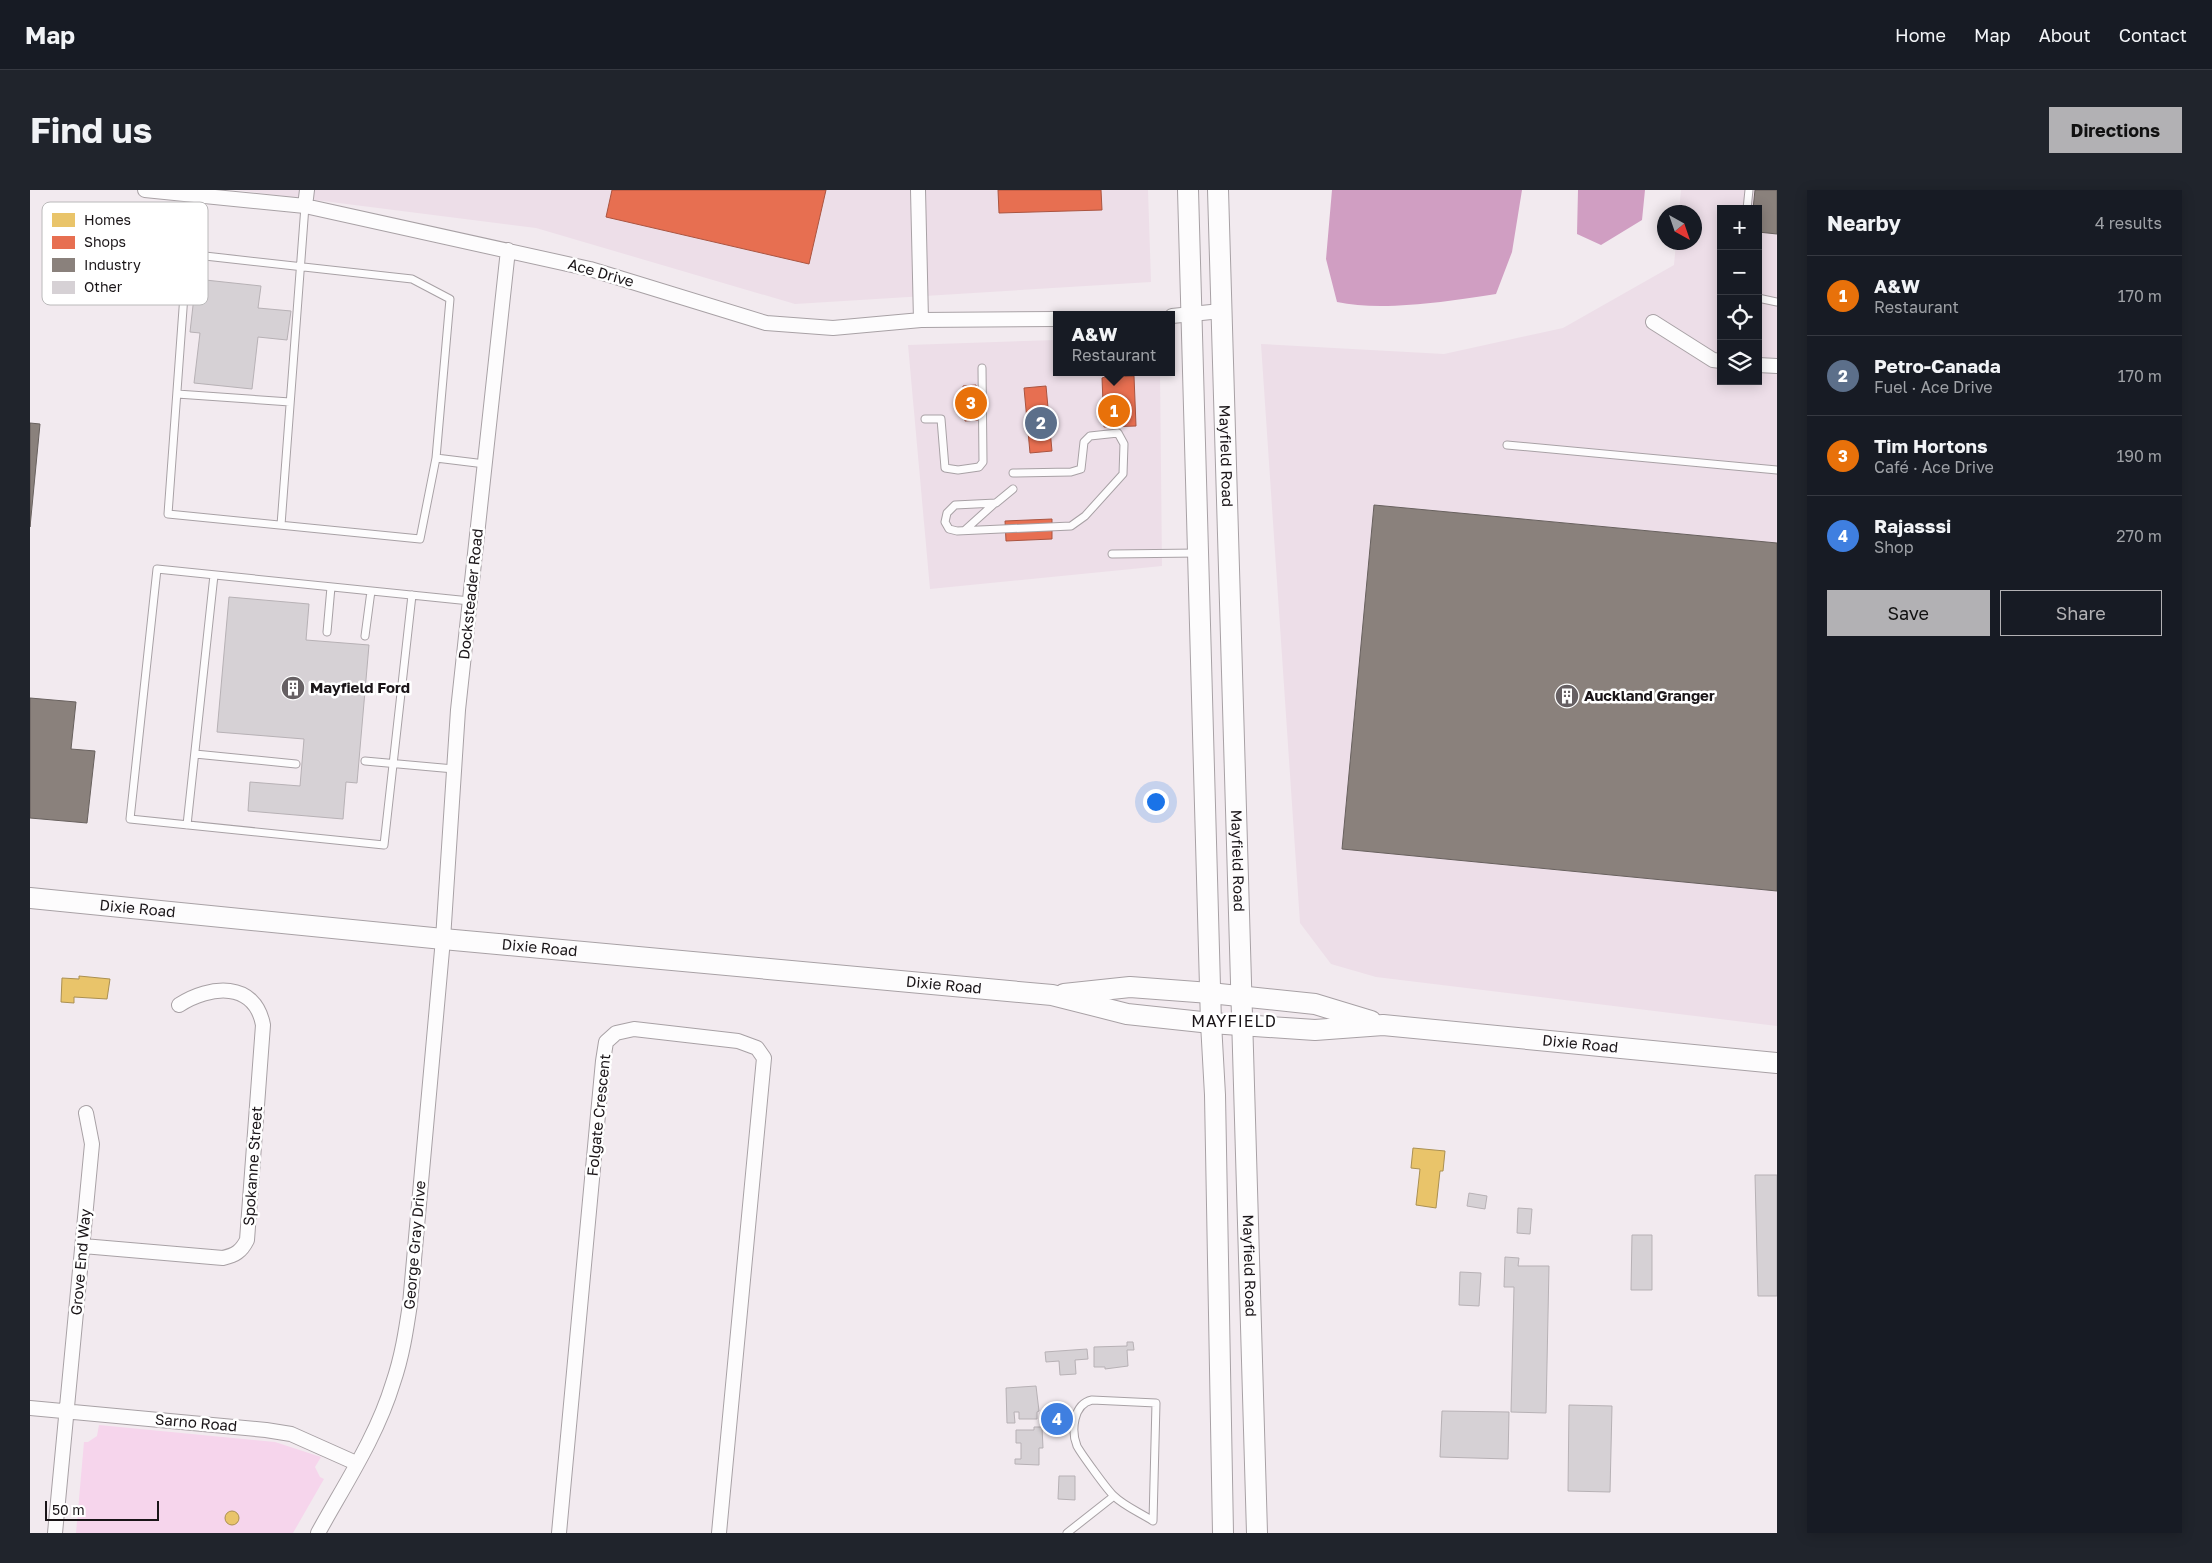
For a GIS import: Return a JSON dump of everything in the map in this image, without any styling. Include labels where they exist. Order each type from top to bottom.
[{"type":"main road","name":"Mayfield Road","points":[[1188,190],[1181,315],[1198,553],[1210,993],[1215,1105],[1223,1533]]},
{"type":"main road","name":"Mayfield Road","points":[[1218,190],[1257,1533]]},
{"type":"main road","name":"Dixie Road","points":[[30,898],[443,939],[1052,995],[1127,1014],[1211,1023],[1315,1030],[1383,1025],[1777,1063]]},
{"type":"main road","name":"Dixie Road","points":[[1052,995],[1130,987],[1210,993],[1315,1004],[1383,1025]]},
{"type":"street","name":"Ace Drive","points":[[145,190],[305,206],[590,269],[766,323],[833,328],[921,320],[1053,319]]},
{"type":"street","points":[[305,206],[307,190]]},
{"type":"street","points":[[918,190],[921,320]]},
{"type":"street","name":"Docksteader Road","points":[[443,939],[458,710],[508,250]]},
{"type":"street","points":[[1181,315],[1221,311]]},
{"type":"street","points":[[1653,322],[1717,360]]},
{"type":"street","points":[[1762,365],[1777,366]]},
{"type":"street","name":"George Gray Drive","points":[[318,1533],[373,1433],[393,1384],[405,1338],[410,1304],[443,939]]},
{"type":"street","name":"Spokanne Street","points":[[83,1246],[223,1258],[235,1255],[242,1249],[247,1240],[263,1025],[261,1011],[244,995],[226,990],[201,993],[179,1005]]},
{"type":"street","name":"Folgate Crescent","points":[[559,1533],[603,1061],[606,1042],[616,1033],[634,1029],[738,1041],[758,1048],[764,1058],[719,1533]]},
{"type":"street","name":"Grove End Way","points":[[56,1533],[92,1144],[86,1113]]},
{"type":"street","name":"Sarno Road","points":[[30,1408],[282,1433],[316,1444],[356,1463]]},
{"type":"lane","points":[[1747,205],[1749,190]]},
{"type":"lane","points":[[281,525],[305,206]]},
{"type":"lane","points":[[183,305],[168,514],[420,539],[436,458],[450,299],[412,279],[208,256]]},
{"type":"lane","points":[[1762,299],[1777,302]]},
{"type":"lane","points":[[925,419],[941,419],[945,468],[958,470],[979,467],[983,462],[982,368]]},
{"type":"lane","points":[[177,394],[290,402]]},
{"type":"lane","points":[[996,503],[955,505],[946,513],[945,522],[950,528],[965,530],[1071,526],[1085,516],[1123,474],[1124,444],[1118,433],[1090,436],[1084,442],[1081,469],[1071,472],[1013,473]]},
{"type":"lane","points":[[1507,445],[1777,470]]},
{"type":"lane","points":[[436,458],[485,464]]},
{"type":"lane","points":[[965,530],[1014,489]]},
{"type":"lane","points":[[1112,554],[1198,553]]},
{"type":"lane","points":[[412,595],[384,845],[130,819],[157,569],[214,574],[470,601]]},
{"type":"lane","points":[[188,825],[214,574]]},
{"type":"lane","points":[[327,632],[331,587]]},
{"type":"lane","points":[[365,636],[371,591]]},
{"type":"lane","points":[[195,754],[296,764]]},
{"type":"lane","points":[[365,761],[454,769]]},
{"type":"lane","points":[[1092,1400],[1156,1403],[1153,1521],[1114,1496],[1078,1446],[1077,1412],[1081,1405],[1092,1400]]},
{"type":"lane","points":[[1067,1533],[1114,1496]]},
{"type":"shaded area","points":[[237,190],[1148,190],[1151,282],[795,304],[536,228]]},
{"type":"shaded area","points":[[1332,190],[1522,190],[1512,252],[1496,294],[1395,306],[1355,305],[1337,302],[1326,259]]},
{"type":"shaded area","points":[[1578,190],[1645,190],[1642,220],[1601,245],[1577,234]]},
{"type":"shaded area","points":[[1681,190],[1777,190],[1777,1026],[1376,977],[1331,964],[1300,923],[1261,344],[1444,354],[1563,328],[1674,265],[1675,250],[1702,250],[1702,205],[1680,205]]},
{"type":"shaded area","points":[[1053,340],[1053,376],[1160,376],[1162,566],[930,589],[908,345]]},
{"type":"shaded area","points":[[99,1425],[275,1442],[321,1457],[315,1467],[320,1477],[324,1479],[293,1533],[76,1533],[84,1442],[88,1442],[97,1436]]},
{"type":"building: Homes","points":[[79,976],[110,979],[107,999],[74,997],[74,1003],[61,1002],[62,978],[79,979]]},
{"type":"building: Homes","points":[[1413,1148],[1445,1151],[1443,1171],[1440,1171],[1436,1208],[1416,1205],[1420,1169],[1411,1168]]},
{"type":"building: Homes","points":[[229,1511],[235,1511],[239,1518],[235,1525],[229,1525],[225,1521],[225,1515]]},
{"type":"building: Shops","points":[[612,190],[826,190],[809,264],[606,217]]},
{"type":"building: Shops","points":[[998,190],[1101,190],[1102,210],[999,213]]},
{"type":"building: Shops","points":[[1108,376],[1134,376],[1136,426],[1104,427],[1102,378]]},
{"type":"building: Shops","points":[[976,385],[978,420],[965,421],[963,386]]},
{"type":"building: Shops","points":[[1046,386],[1052,451],[1030,453],[1024,388]]},
{"type":"building: Shops","points":[[1052,519],[1052,539],[1006,541],[1005,521]]},
{"type":"building: Industry","points":[[1755,190],[1777,190],[1777,234],[1762,232],[1762,205],[1753,205]]},
{"type":"building: Industry","points":[[30,423],[40,424],[30,527]]},
{"type":"building: Industry","name":"Auckland Granger","points":[[1374,505],[1777,543],[1777,891],[1342,849]]},
{"type":"building: Industry","points":[[30,698],[76,702],[71,749],[95,751],[87,823],[30,818]]},
{"type":"building: Other","points":[[208,280],[261,286],[258,308],[291,311],[287,340],[258,337],[252,389],[194,383],[200,333],[190,332],[193,305],[208,305]]},
{"type":"building: Other","name":"Mayfield Ford","points":[[229,597],[309,604],[306,640],[369,645],[357,783],[346,782],[343,819],[248,811],[250,782],[300,786],[304,739],[217,732]]},
{"type":"building: Other","points":[[1755,1175],[1777,1175],[1777,1296],[1758,1296]]},
{"type":"building: Other","points":[[1469,1193],[1487,1196],[1485,1209],[1467,1206]]},
{"type":"building: Other","points":[[1518,1208],[1532,1209],[1530,1234],[1517,1233]]},
{"type":"building: Other","points":[[1632,1235],[1652,1235],[1652,1290],[1631,1290]]},
{"type":"building: Other","points":[[1505,1257],[1519,1258],[1518,1266],[1549,1266],[1546,1413],[1511,1412],[1514,1287],[1504,1287]]},
{"type":"building: Other","points":[[1460,1272],[1481,1273],[1479,1306],[1459,1305]]},
{"type":"building: Other","points":[[1127,1342],[1133,1342],[1134,1350],[1127,1350],[1128,1366],[1105,1369],[1105,1367],[1094,1367],[1094,1347],[1127,1346]]},
{"type":"building: Other","points":[[1087,1349],[1088,1359],[1075,1360],[1076,1374],[1060,1375],[1059,1361],[1046,1362],[1045,1352]]},
{"type":"building: Other","points":[[1036,1386],[1039,1411],[1037,1412],[1037,1419],[1019,1419],[1019,1412],[1014,1412],[1015,1423],[1007,1423],[1006,1388]]},
{"type":"building: Other","points":[[1569,1405],[1612,1406],[1610,1492],[1568,1491]]},
{"type":"building: Other","points":[[1442,1411],[1509,1412],[1508,1459],[1440,1457]]},
{"type":"building: Other","points":[[1034,1427],[1042,1427],[1043,1448],[1039,1448],[1039,1465],[1015,1464],[1015,1459],[1021,1459],[1021,1443],[1016,1443],[1016,1430],[1034,1430]]},
{"type":"building: Other","points":[[1059,1476],[1075,1476],[1075,1500],[1058,1499]]},
{"type":"place","name":"Tim Hortons","points":[[971,403]]},
{"type":"place","name":"A&W","points":[[1114,411]]},
{"type":"place","name":"Petro-Canada","points":[[1041,423]]},
{"type":"place","name":"Mayfield Ford","points":[[293,688]]},
{"type":"place","name":"Auckland Granger","points":[[1567,696]]},
{"type":"place","name":"Rajasssi","points":[[1057,1419]]},
{"type":"district","name":"MAYFIELD","points":[[1234,1021]]}]
